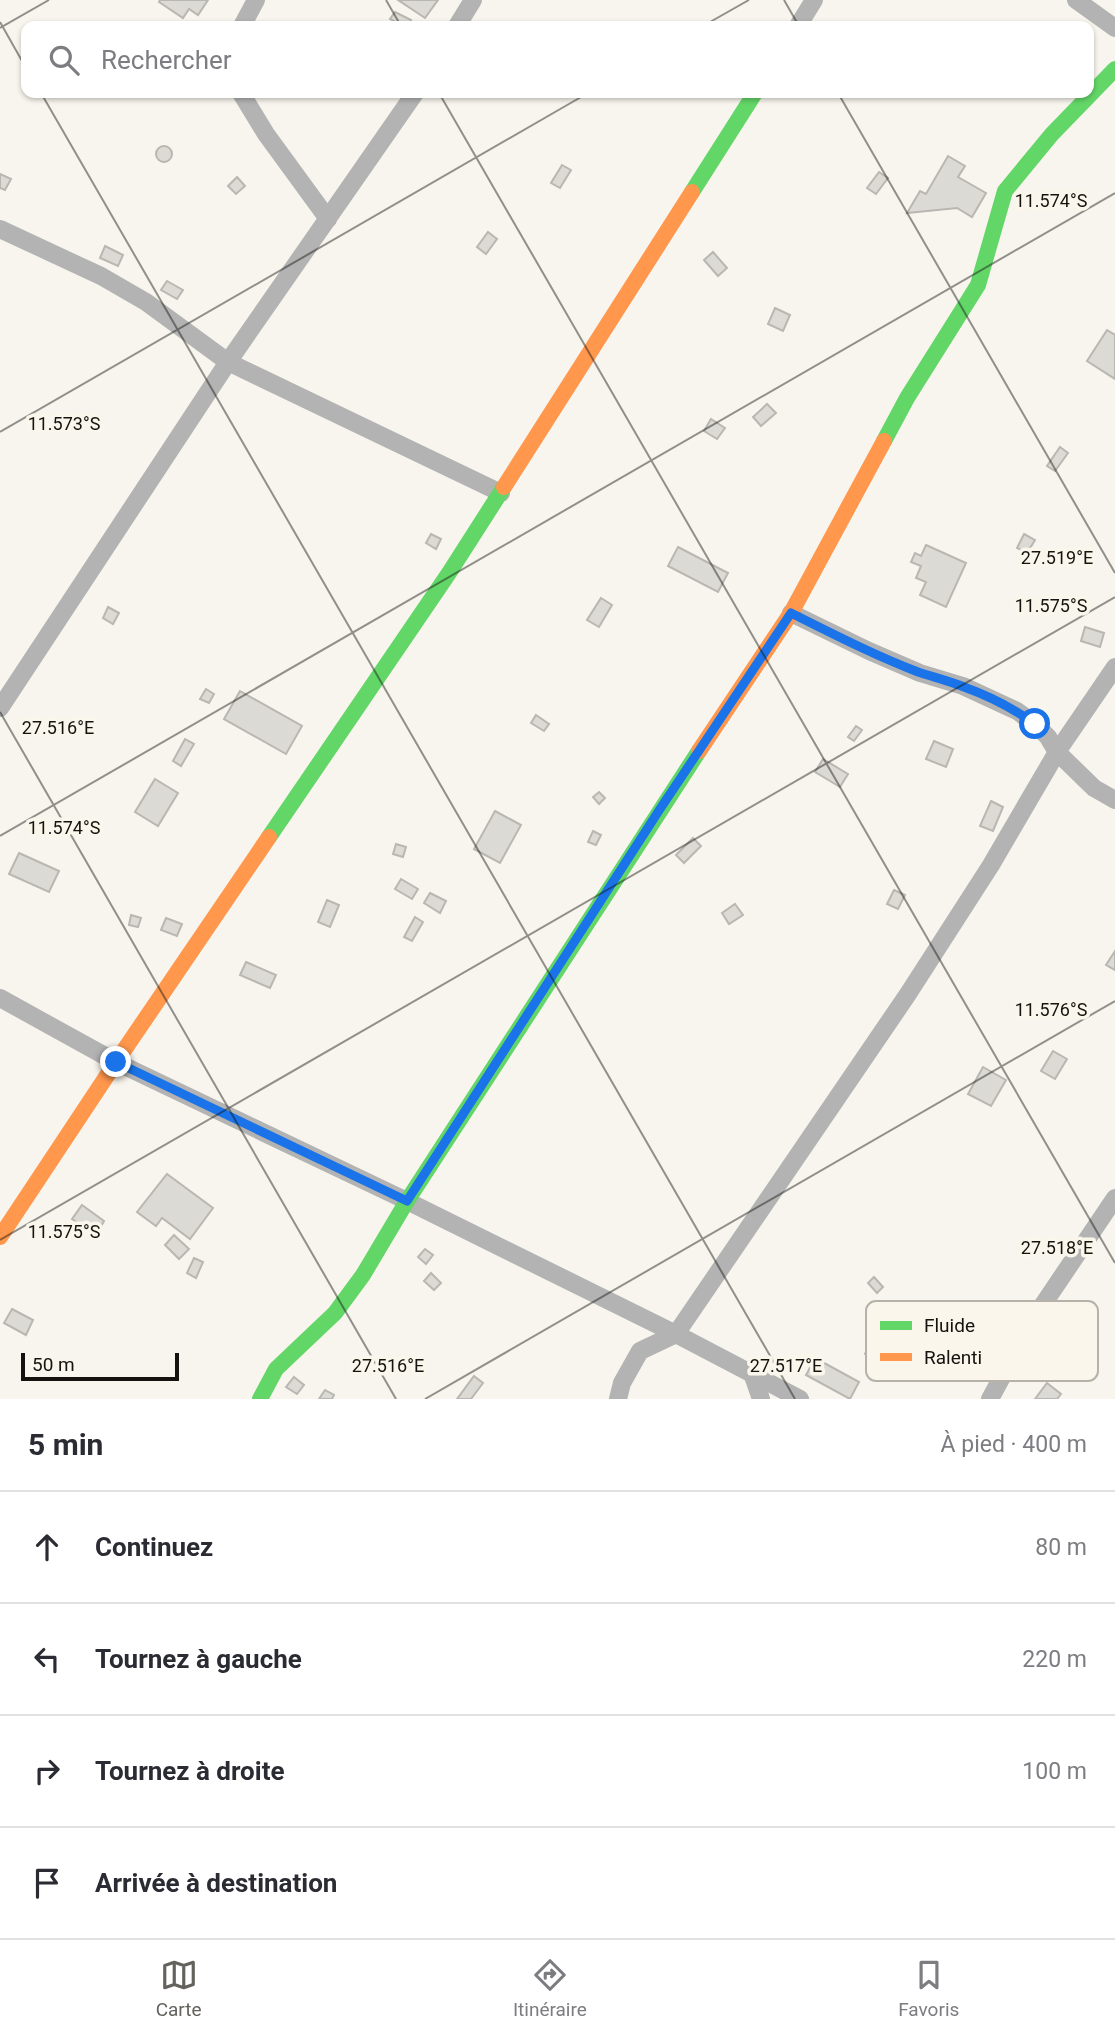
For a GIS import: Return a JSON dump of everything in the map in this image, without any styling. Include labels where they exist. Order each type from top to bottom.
[{"type":"street","points":[[245,21],[256,0]]},
{"type":"street","points":[[460,21],[473,0]]},
{"type":"street","points":[[801,21],[814,0]]},
{"type":"street","points":[[1076,0],[1115,28]]},
{"type":"street","points":[[1094,91],[1115,69]]},
{"type":"street","points":[[244,98],[265,134],[328,219]]},
{"type":"street","points":[[0,708],[228,362],[412,98]]},
{"type":"street","points":[[0,1237],[449,573],[752,98]]},
{"type":"street","points":[[260,1399],[276,1369],[335,1313],[363,1275],[407,1201],[660,809],[791,613],[907,398],[978,285],[1005,191],[1052,134],[1087,98]]},
{"type":"street","points":[[0,229],[101,276],[146,302],[228,362],[501,493]]},
{"type":"street","points":[[791,613],[869,651],[920,673],[963,686],[1017,711],[1035,724],[1048,737],[1057,752],[1094,788],[1115,800]]},
{"type":"street","points":[[618,1399],[622,1383],[640,1351],[676,1334],[908,994],[992,865],[1057,752],[1115,667]]},
{"type":"street","points":[[0,998],[116,1062],[407,1201],[676,1334],[800,1399]]},
{"type":"street","points":[[1045,1301],[1115,1198]]},
{"type":"street","points":[[753,1376],[761,1399]]},
{"type":"street","points":[[990,1399],[1000,1381]]},
{"type":"building","points":[[208,0],[198,15],[189,9],[183,18],[159,2]]},
{"type":"building","points":[[398,0],[438,0],[425,18]]},
{"type":"building","points":[[395,12],[411,20],[394,21],[390,19]]},
{"type":"building","points":[[164,146],[172,154],[164,162],[156,154]]},
{"type":"building","points":[[948,156],[965,166],[958,177],[986,193],[972,217],[957,208],[907,213],[920,191],[926,194]]},
{"type":"building","points":[[562,165],[571,170],[560,188],[551,183]]},
{"type":"building","points":[[879,172],[888,178],[876,194],[867,188]]},
{"type":"building","points":[[0,174],[11,179],[5,190],[0,188]]},
{"type":"building","points":[[237,177],[245,186],[236,194],[228,186]]},
{"type":"building","points":[[488,232],[497,239],[486,254],[477,247]]},
{"type":"building","points":[[105,246],[123,255],[118,266],[100,258]]},
{"type":"building","points":[[713,252],[727,268],[718,276],[704,260]]},
{"type":"building","points":[[167,281],[183,290],[177,299],[161,290]]},
{"type":"building","points":[[775,308],[790,315],[783,331],[768,324]]},
{"type":"building","points":[[1107,330],[1115,335],[1115,379],[1087,361]]},
{"type":"building","points":[[767,404],[776,413],[761,426],[753,417]]},
{"type":"building","points":[[711,419],[725,428],[717,439],[704,431]]},
{"type":"building","points":[[1060,447],[1068,453],[1055,471],[1047,466]]},
{"type":"building","points":[[431,534],[441,539],[436,549],[426,543]]},
{"type":"building","points":[[1024,534],[1035,540],[1027,553],[1017,548]]},
{"type":"building","points":[[926,545],[966,563],[946,607],[920,595],[926,582],[916,578],[921,566],[911,562],[915,553],[921,556]]},
{"type":"building","points":[[678,547],[728,573],[718,592],[668,566]]},
{"type":"building","points":[[601,598],[612,605],[599,627],[587,620]]},
{"type":"building","points":[[108,607],[119,613],[113,624],[103,618]]},
{"type":"building","points":[[1085,627],[1104,633],[1100,647],[1081,641]]},
{"type":"building","points":[[206,689],[214,694],[209,703],[200,699]]},
{"type":"building","points":[[240,691],[302,726],[286,754],[224,719]]},
{"type":"building","points":[[536,715],[549,724],[544,731],[531,723]]},
{"type":"building","points":[[856,726],[862,730],[854,741],[848,737]]},
{"type":"building","points":[[185,739],[194,744],[181,766],[173,761]]},
{"type":"building","points":[[934,741],[953,749],[946,767],[926,759]]},
{"type":"building","points":[[823,759],[848,774],[840,787],[815,772]]},
{"type":"building","points":[[155,779],[178,793],[158,826],[135,812]]},
{"type":"building","points":[[599,792],[605,798],[599,804],[593,797]]},
{"type":"building","points":[[991,801],[1003,807],[993,831],[980,826]]},
{"type":"building","points":[[495,811],[521,825],[500,863],[474,849]]},
{"type":"building","points":[[593,831],[601,835],[596,845],[588,842]]},
{"type":"building","points":[[693,838],[701,846],[684,863],[676,855]]},
{"type":"building","points":[[396,844],[406,847],[403,857],[393,854]]},
{"type":"building","points":[[19,853],[59,871],[49,892],[9,874]]},
{"type":"building","points":[[401,879],[418,889],[412,899],[395,889]]},
{"type":"building","points":[[894,890],[905,895],[898,909],[887,904]]},
{"type":"building","points":[[430,893],[446,901],[440,913],[424,903]]},
{"type":"building","points":[[327,900],[339,905],[330,927],[318,922]]},
{"type":"building","points":[[735,904],[743,915],[729,924],[722,913]]},
{"type":"building","points":[[131,915],[141,918],[138,927],[129,925]]},
{"type":"building","points":[[415,917],[423,922],[412,941],[404,937]]},
{"type":"building","points":[[166,918],[182,924],[177,936],[161,930]]},
{"type":"building","points":[[1115,951],[1115,970],[1106,965]]},
{"type":"building","points":[[246,962],[276,975],[270,988],[240,975]]},
{"type":"building","points":[[1053,1051],[1067,1059],[1055,1079],[1041,1071]]},
{"type":"building","points":[[983,1067],[1006,1080],[991,1106],[968,1094]]},
{"type":"building","points":[[167,1174],[213,1208],[190,1239],[162,1218],[156,1226],[137,1212]]},
{"type":"building","points":[[82,1205],[104,1221],[96,1235],[72,1219]]},
{"type":"building","points":[[174,1235],[189,1249],[179,1259],[165,1245]]},
{"type":"building","points":[[425,1249],[433,1255],[426,1264],[418,1257]]},
{"type":"building","points":[[194,1258],[203,1262],[196,1278],[187,1273]]},
{"type":"building","points":[[431,1273],[441,1283],[434,1290],[424,1281]]},
{"type":"building","points":[[874,1277],[883,1287],[877,1293],[868,1283]]},
{"type":"building","points":[[12,1309],[33,1320],[26,1335],[4,1323]]},
{"type":"building","points":[[815,1358],[859,1382],[850,1399],[806,1375]]},
{"type":"building","points":[[474,1376],[483,1383],[471,1399],[457,1399]]},
{"type":"building","points":[[294,1377],[304,1385],[297,1394],[286,1387]]},
{"type":"building","points":[[1047,1383],[1061,1394],[1057,1399],[1035,1399]]},
{"type":"building","points":[[325,1390],[334,1395],[332,1399],[319,1399]]},
{"type":"traffic: fast","points":[[1094,91],[1115,69]]},
{"type":"traffic: fast","points":[[692,192],[752,98]]},
{"type":"traffic: fast","points":[[884,441],[907,398],[978,285],[1005,191],[1052,134],[1087,98]]},
{"type":"traffic: fast","points":[[269,837],[449,573],[504,487]]},
{"type":"traffic: fast","points":[[260,1399],[276,1369],[335,1313],[363,1275],[407,1201],[699,751]]},
{"type":"traffic: slow","points":[[504,487],[692,192]]},
{"type":"traffic: slow","points":[[699,751],[791,613],[884,441]]},
{"type":"traffic: slow","points":[[0,1237],[269,837]]},
{"type":"route","points":[[116,1062],[407,1201],[660,809],[791,613],[920,673],[963,686],[1017,711],[1035,724]]}]
